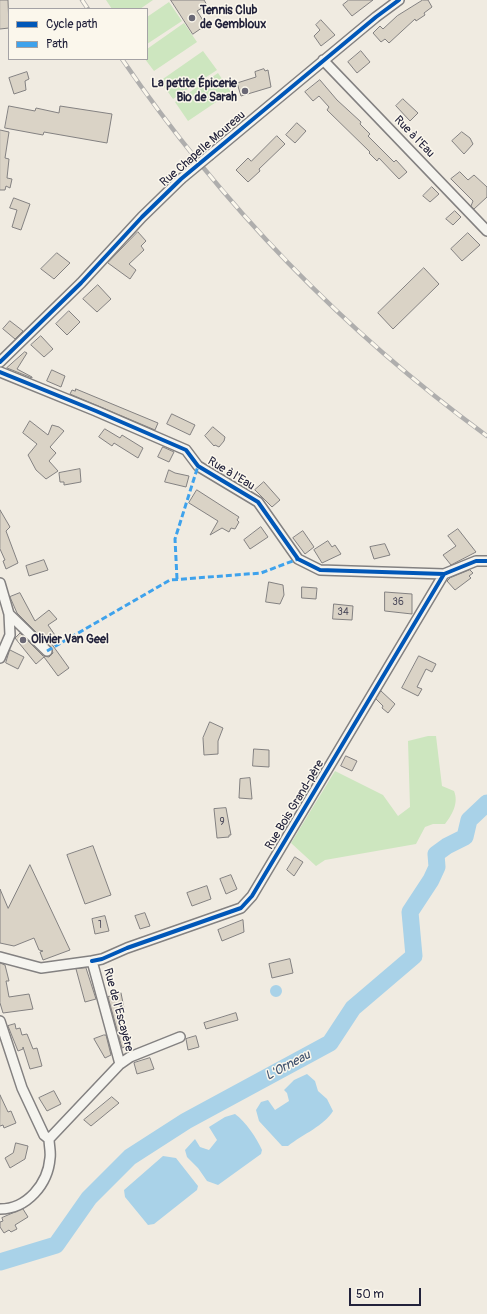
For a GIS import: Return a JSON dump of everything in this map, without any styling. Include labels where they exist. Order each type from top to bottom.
[{"type":"street","name":"Rue Chapelle Moureau","points":[[0,362],[81,283],[142,216],[181,179],[323,60],[399,0]]},
{"type":"street","name":"Rue à l'Eau","points":[[323,60],[487,230]]},
{"type":"street","name":"Rue à l'Eau","points":[[0,372],[186,450],[198,466],[258,502],[298,559],[320,570],[444,574],[476,561],[487,561]]},
{"type":"street","name":"Rue Bois Grand-père","points":[[92,961],[102,959],[127,948],[241,908],[252,896],[444,574]]},
{"type":"street","points":[[0,583],[10,614],[10,635],[0,658]]},
{"type":"street","points":[[10,614],[47,651]]},
{"type":"street","name":"Rue de l'Escayère","points":[[0,956],[41,968],[92,961],[120,1064]]},
{"type":"street","points":[[0,1021],[22,1088],[44,1135],[49,1139],[50,1157],[47,1173],[40,1188],[28,1200],[8,1209],[0,1209]]},
{"type":"street","name":"Rue de l'Escayère","points":[[49,1139],[120,1064],[130,1057],[180,1037]]},
{"type":"green space","points":[[106,0],[153,0],[141,8],[111,8]]},
{"type":"green space","points":[[169,2],[182,21],[148,43],[148,16]]},
{"type":"green space","points":[[184,23],[197,42],[154,71],[146,60],[148,60],[148,48]]},
{"type":"green space","points":[[203,51],[217,70],[173,99],[160,81]]},
{"type":"green space","points":[[218,73],[231,92],[188,121],[175,102]]},
{"type":"green space","points":[[428,736],[436,736],[442,786],[454,791],[456,800],[454,809],[445,824],[433,824],[425,827],[416,844],[325,860],[316,866],[291,843],[335,771],[383,795],[398,816],[410,807],[408,741]]},
{"type":"water","points":[[276,985],[280,987],[282,991],[280,995],[276,997],[272,995],[270,991],[272,987]]},
{"type":"water","points":[[307,1074],[315,1081],[318,1091],[327,1099],[333,1111],[319,1126],[288,1146],[282,1146],[259,1121],[256,1110],[261,1102],[268,1100],[275,1110],[289,1101],[287,1093],[284,1090],[294,1080]]},
{"type":"water","points":[[235,1114],[250,1130],[262,1150],[261,1154],[218,1185],[207,1181],[198,1168],[187,1157],[185,1150],[195,1139],[200,1147],[209,1150],[217,1140],[209,1127],[225,1117]]},
{"type":"water","points":[[163,1156],[176,1158],[198,1186],[197,1190],[154,1224],[148,1225],[125,1197],[124,1190]]},
{"type":"building","points":[[0,0],[8,0],[8,28],[0,29]]},
{"type":"building","name":"Tennis Club de Gembloux","points":[[171,0],[204,0],[207,5],[197,11],[206,25],[193,34]]},
{"type":"building","points":[[349,0],[373,0],[352,16],[343,5]]},
{"type":"building","points":[[423,0],[428,0],[432,7],[424,13],[425,15],[416,21],[415,19],[389,43],[385,39],[381,42],[373,33],[380,26],[383,29],[397,16]]},
{"type":"building","points":[[321,20],[335,35],[321,46],[314,36],[320,30],[316,25]]},
{"type":"building","points":[[361,51],[370,62],[357,73],[348,62]]},
{"type":"building","points":[[264,69],[265,71],[268,70],[271,87],[241,96],[237,83],[256,77],[255,72]]},
{"type":"building","points":[[27,72],[29,79],[25,81],[26,90],[14,94],[9,78]]},
{"type":"building","points":[[320,80],[337,100],[361,122],[360,124],[370,134],[368,136],[394,162],[396,160],[407,172],[399,179],[379,158],[377,161],[369,153],[370,152],[327,110],[329,107],[319,96],[313,101],[305,92]]},
{"type":"building","points":[[403,99],[418,113],[410,121],[396,106]]},
{"type":"building","points":[[9,106],[35,111],[36,108],[59,113],[60,106],[112,114],[107,143],[44,132],[43,135],[5,128]]},
{"type":"building","points":[[297,123],[306,131],[295,143],[286,135]]},
{"type":"building","points":[[0,130],[9,132],[5,158],[9,159],[7,178],[12,179],[10,188],[6,186],[5,190],[0,190]]},
{"type":"building","points":[[462,132],[470,138],[473,144],[464,154],[452,141]]},
{"type":"building","points":[[277,136],[285,144],[248,182],[236,170],[248,158],[251,161]]},
{"type":"building","points":[[460,172],[468,180],[474,175],[487,187],[487,197],[474,209],[471,206],[473,201],[451,179]]},
{"type":"building","points":[[432,187],[439,194],[430,202],[423,196]]},
{"type":"building","points":[[14,198],[30,204],[21,230],[12,227],[17,210],[10,208]]},
{"type":"building","points":[[455,211],[461,217],[453,225],[446,219]]},
{"type":"building","points":[[138,232],[146,241],[141,246],[144,250],[129,264],[136,270],[130,279],[108,263]]},
{"type":"building","points":[[468,233],[480,245],[462,261],[451,249]]},
{"type":"building","points":[[57,253],[70,263],[54,279],[41,269]]},
{"type":"building","points":[[424,268],[439,284],[393,329],[378,313]]},
{"type":"building","points":[[98,285],[111,299],[97,312],[83,299]]},
{"type":"building","points":[[69,311],[80,322],[67,335],[56,324]]},
{"type":"building","points":[[10,321],[23,331],[15,339],[3,329]]},
{"type":"building","points":[[41,336],[53,349],[44,357],[31,345]]},
{"type":"building","points":[[25,352],[27,353],[17,369],[32,378],[7,368]]},
{"type":"building","points":[[52,370],[65,376],[61,387],[47,381]]},
{"type":"building","points":[[76,389],[158,423],[155,430],[70,394],[72,390],[75,391]]},
{"type":"building","points":[[172,414],[195,425],[190,435],[167,424]]},
{"type":"building","points":[[30,421],[48,435],[52,425],[59,427],[64,431],[50,447],[56,453],[49,461],[58,471],[46,479],[36,470],[28,455],[37,444],[23,433]]},
{"type":"building","points":[[213,427],[225,437],[224,441],[219,447],[214,446],[205,436]]},
{"type":"building","points":[[105,429],[120,438],[122,435],[143,448],[138,458],[114,443],[112,446],[99,437]]},
{"type":"building","points":[[163,447],[174,452],[169,462],[158,457]]},
{"type":"building","points":[[80,469],[81,482],[64,485],[64,482],[60,482],[59,473]]},
{"type":"building","points":[[169,470],[189,476],[186,487],[165,482]]},
{"type":"building","points":[[264,482],[280,500],[272,507],[255,490]]},
{"type":"building","points":[[197,490],[239,517],[237,520],[239,522],[235,529],[231,528],[229,532],[222,528],[210,535],[218,521],[189,503]]},
{"type":"building","points":[[0,510],[10,527],[6,531],[18,563],[6,569],[3,561],[5,560],[0,549]]},
{"type":"building","points":[[261,527],[268,537],[250,549],[244,540]]},
{"type":"building","points":[[458,529],[476,552],[451,565],[443,555],[456,546],[448,536]]},
{"type":"building","points":[[303,531],[314,547],[305,554],[293,538]]},
{"type":"building","points":[[328,541],[332,547],[335,545],[341,554],[322,563],[314,550]]},
{"type":"building","points":[[385,544],[390,555],[374,559],[370,547]]},
{"type":"building","points":[[44,560],[48,570],[29,576],[26,566]]},
{"type":"building","points":[[470,570],[473,573],[469,576],[471,578],[455,590],[447,581],[450,578]]},
{"type":"building","points":[[269,582],[283,585],[284,595],[280,604],[266,602]]},
{"type":"building","points":[[302,587],[317,588],[316,599],[302,598]]},
{"type":"building","points":[[385,592],[412,594],[412,614],[385,611]]},
{"type":"building","points":[[20,593],[35,621],[49,610],[57,619],[48,625],[57,638],[51,643],[69,668],[58,676],[44,657],[36,664],[15,638],[20,633],[43,656],[49,657],[53,653],[51,647],[17,613],[10,597]]},
{"type":"building","points":[[334,604],[353,606],[352,620],[333,619]]},
{"type":"building","points":[[10,650],[24,657],[18,669],[6,663]]},
{"type":"building","points":[[419,656],[436,664],[432,672],[426,669],[417,687],[422,689],[418,696],[402,688]]},
{"type":"building","points":[[381,691],[395,704],[388,713],[382,708],[383,706],[376,699]]},
{"type":"building","points":[[210,722],[223,728],[218,741],[218,754],[204,755],[203,738]]},
{"type":"building","points":[[254,749],[269,750],[269,767],[253,766]]},
{"type":"building","points":[[346,756],[357,761],[352,771],[341,766]]},
{"type":"building","points":[[250,778],[252,799],[239,798],[240,779]]},
{"type":"building","points":[[226,808],[231,835],[229,835],[229,837],[217,838],[214,809]]},
{"type":"building","points":[[93,846],[111,895],[85,904],[67,855]]},
{"type":"building","points":[[295,857],[303,862],[294,876],[287,870]]},
{"type":"building","points":[[30,865],[70,950],[43,960],[40,952],[43,951],[39,950],[34,938],[14,946],[0,943],[0,889],[8,908]]},
{"type":"building","points":[[231,875],[237,889],[226,894],[220,879]]},
{"type":"building","points":[[207,886],[211,899],[192,906],[187,893]]},
{"type":"building","points":[[145,913],[150,926],[140,929],[135,916]]},
{"type":"building","points":[[105,916],[109,931],[95,934],[92,919]]},
{"type":"building","points":[[243,920],[244,932],[222,941],[218,930]]},
{"type":"building","points":[[290,959],[293,973],[272,978],[269,964]]},
{"type":"building","points":[[0,963],[5,965],[9,981],[6,981],[9,997],[29,994],[33,1009],[3,1013],[0,1003]]},
{"type":"building","points":[[86,968],[96,999],[85,1002],[76,969]]},
{"type":"building","points":[[121,993],[125,1013],[122,1014],[130,1045],[122,1048],[108,997]]},
{"type":"building","points":[[236,1013],[238,1020],[206,1029],[204,1023]]},
{"type":"building","points":[[15,1024],[16,1029],[20,1028],[22,1035],[27,1034],[33,1049],[37,1048],[42,1066],[30,1069],[23,1047],[23,1049],[18,1051],[8,1026]]},
{"type":"building","points":[[106,1035],[111,1055],[105,1058],[94,1039]]},
{"type":"building","points":[[196,1036],[199,1047],[188,1050],[186,1039]]},
{"type":"building","points":[[150,1058],[154,1069],[137,1074],[134,1063]]},
{"type":"building","points":[[54,1091],[61,1104],[47,1111],[39,1098]]},
{"type":"building","points":[[0,1095],[8,1112],[11,1111],[16,1123],[4,1128],[3,1125],[0,1126]]},
{"type":"building","points":[[112,1097],[119,1103],[91,1126],[84,1120]]},
{"type":"building","points":[[16,1143],[28,1146],[25,1159],[10,1168],[5,1158],[13,1153]]},
{"type":"building","points":[[23,1209],[28,1217],[15,1225],[17,1229],[11,1232],[9,1230],[4,1233],[0,1227],[0,1222],[3,1221],[2,1218]]},
{"type":"waterway","name":"L'Orneau","points":[[0,1262],[56,1245],[89,1198],[130,1157],[186,1121],[330,1043],[353,1008],[414,956],[410,912],[431,880],[437,867],[436,854],[447,846],[465,837],[469,820],[487,803]]},
{"type":"railway","points":[[82,0],[87,8]]},
{"type":"railway","points":[[123,60],[160,113],[201,164],[244,215],[288,263],[384,354],[487,436]]},
{"type":"marked path","points":[[177,579],[175,539],[198,466]]},
{"type":"marked path","points":[[47,651],[170,580],[261,573],[298,559]]},
{"type":"cycle path","points":[[0,362],[81,283],[142,217],[181,179],[376,17],[399,0]]},
{"type":"cycle path","points":[[0,372],[186,450],[198,466],[258,502],[298,559],[320,570],[444,574],[476,561],[487,561]]},
{"type":"cycle path","points":[[92,961],[102,959],[127,948],[241,908],[252,896],[444,574]]},
{"type":"place","name":"Tennis Club de Gembloux","points":[[192,18]]},
{"type":"place","name":"La petite Épicerie Bio de Sarah","points":[[245,91]]},
{"type":"place","name":"Olivier Van Geel","points":[[23,640]]}]
